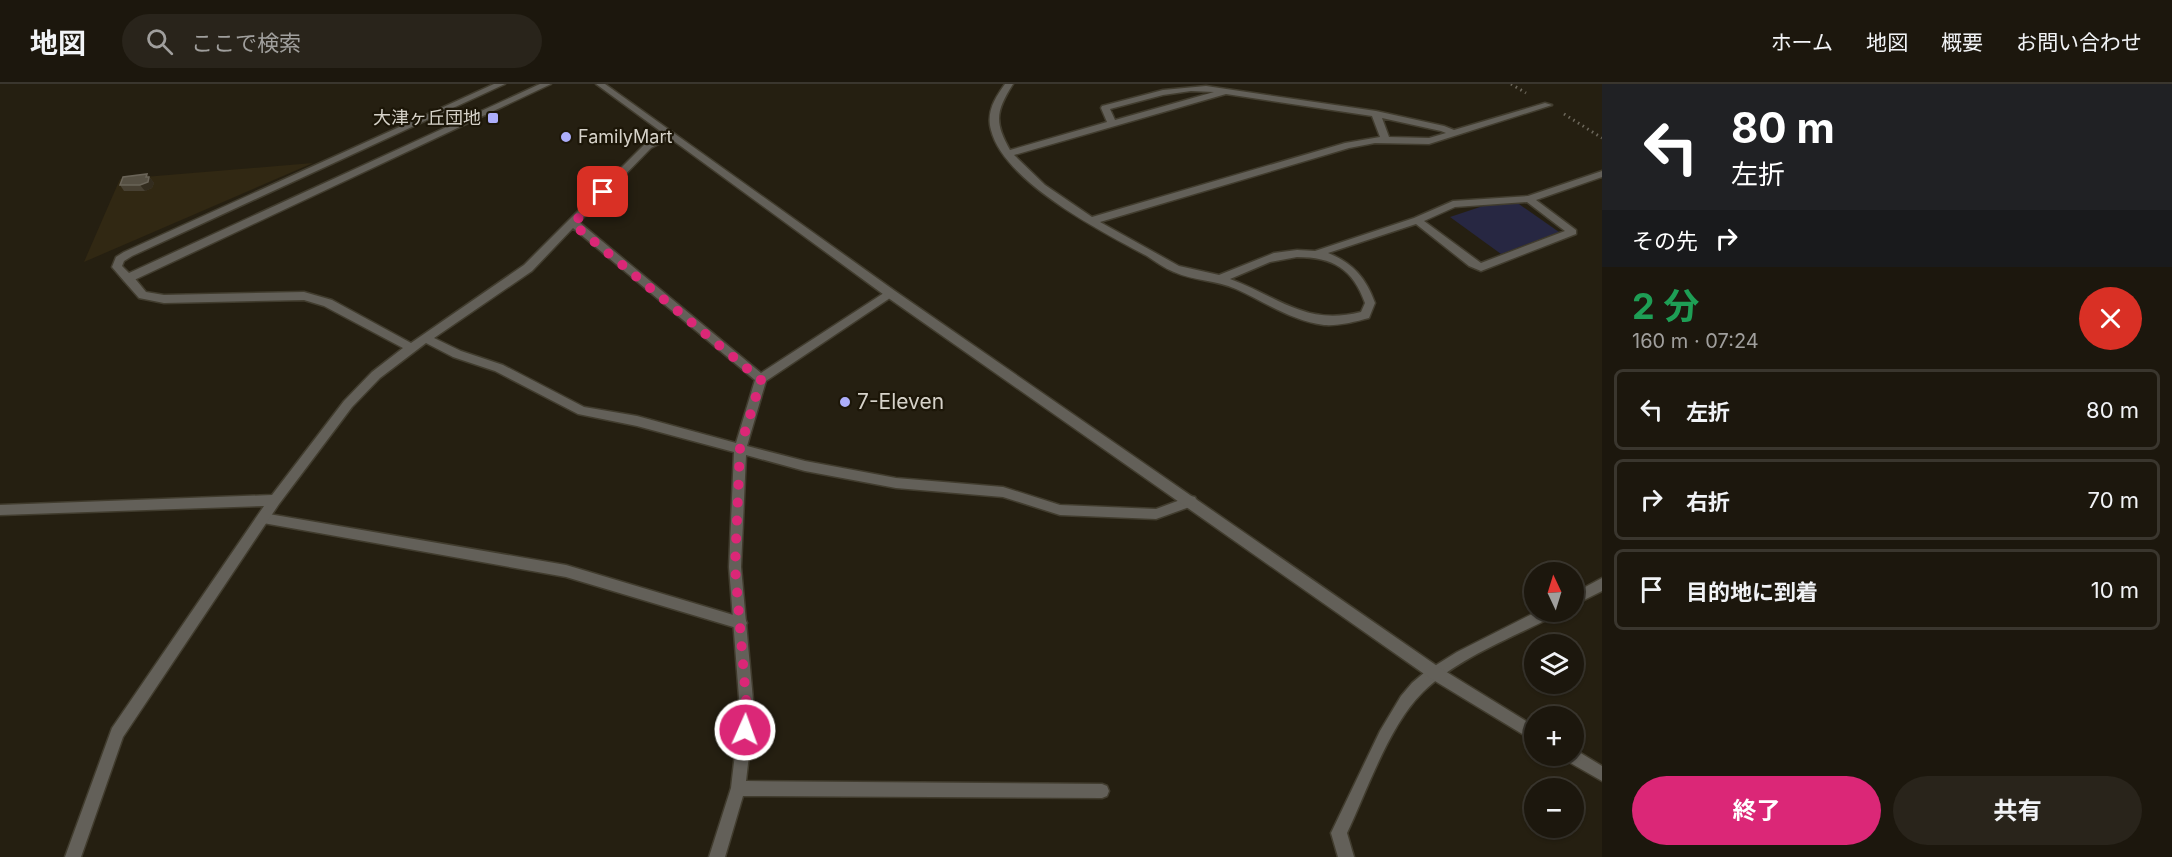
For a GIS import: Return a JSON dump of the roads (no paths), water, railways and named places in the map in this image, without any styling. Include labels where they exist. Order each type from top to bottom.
[{"type":"street","points":[[411,348],[328,303],[304,296],[164,299],[143,295],[117,264],[128,254],[501,84]]},
{"type":"street","points":[[128,278],[547,84]]},
{"type":"street","points":[[600,84],[891,294],[1435,673],[1524,728]]},
{"type":"street","points":[[1009,84],[993,107],[996,132],[1007,154],[1028,175],[1091,220],[1184,272],[1220,279],[1310,320],[1349,321],[1365,315],[1370,303],[1361,278],[1343,263],[1316,254]]},
{"type":"street","points":[[1112,124],[1105,108],[1175,88],[1199,86],[1376,114],[1444,129],[1455,134]]},
{"type":"street","points":[[1007,154],[1226,91]]},
{"type":"street","points":[[1091,220],[1348,145],[1385,140],[1430,141],[1548,105]]},
{"type":"street","points":[[1376,114],[1385,140]]},
{"type":"street","points":[[73,857],[117,734],[275,500],[348,404],[376,375],[411,348],[528,268],[648,146],[669,135]]},
{"type":"street","points":[[1220,279],[1282,255],[1316,254],[1417,220],[1453,204],[1529,199],[1602,174]]},
{"type":"street","points":[[1417,220],[1473,264],[1481,267],[1573,232],[1529,199]]},
{"type":"street","points":[[573,224],[761,380]]},
{"type":"street","points":[[717,857],[738,788],[747,711],[735,567],[740,448],[761,380],[891,294]]},
{"type":"street","points":[[425,338],[457,354],[500,368],[582,411],[637,421],[805,466],[897,483],[1003,492],[1060,510],[1156,514],[1191,501]]},
{"type":"street","points":[[0,510],[275,500]]},
{"type":"street","points":[[263,518],[566,571],[740,623]]},
{"type":"street","points":[[1584,595],[1600,588]]},
{"type":"street","points":[[1346,857],[1339,833],[1397,715],[1416,689],[1435,673],[1530,622]]},
{"type":"street","points":[[1584,763],[1602,774]]},
{"type":"street","points":[[738,788],[1102,791]]},
{"type":"place","name":"大津ヶ丘団地","points":[[493,118]]},
{"type":"place","name":"FamilyMart","points":[[566,137]]},
{"type":"place","name":"7-Eleven","points":[[845,402]]}]
